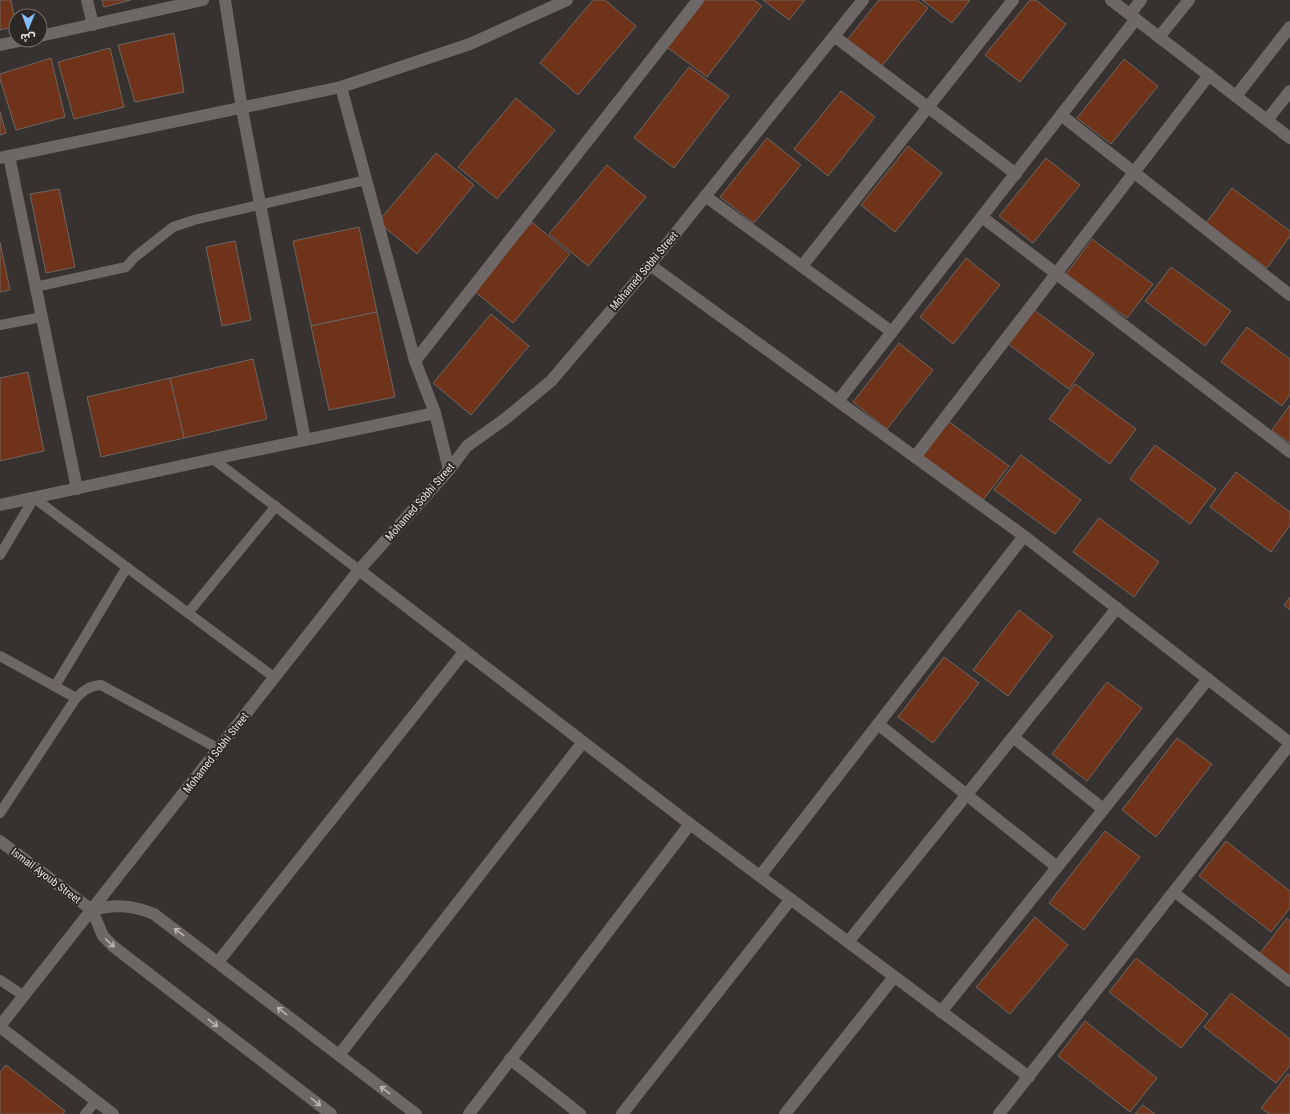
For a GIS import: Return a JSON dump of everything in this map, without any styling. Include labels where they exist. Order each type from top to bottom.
[{"type":"street","points":[[87,0],[92,25]]},
{"type":"street","points":[[48,34],[203,0]]},
{"type":"street","points":[[225,0],[242,109],[305,440]]},
{"type":"street","points":[[77,488],[36,287],[4,157],[242,109],[341,87],[470,44],[567,0]]},
{"type":"street","points":[[415,361],[698,0]]},
{"type":"street","name":"Mohamed Sobhi Street","points":[[0,1027],[359,570],[449,470],[467,446],[505,419],[551,381],[650,265],[863,0]]},
{"type":"street","points":[[802,266],[1013,0]]},
{"type":"street","points":[[1111,0],[1290,138]]},
{"type":"street","points":[[838,401],[1061,115],[1133,17],[1141,0]]},
{"type":"street","points":[[1159,37],[1189,0]]},
{"type":"street","points":[[1236,96],[1290,27]]},
{"type":"street","points":[[834,36],[1016,174]]},
{"type":"street","points":[[915,457],[1209,75]]},
{"type":"street","points":[[341,87],[415,361],[435,413],[449,470]]},
{"type":"street","points":[[1267,120],[1290,91]]},
{"type":"street","points":[[1061,115],[1290,295]]},
{"type":"street","points":[[706,196],[892,332]]},
{"type":"street","points":[[982,217],[1290,452]]},
{"type":"street","points":[[650,265],[1024,536],[1290,743],[999,1114]]},
{"type":"street","points":[[0,505],[435,413]]},
{"type":"street","points":[[760,876],[1024,536]]},
{"type":"street","points":[[359,570],[690,824],[1029,1077]]},
{"type":"street","points":[[848,942],[1117,608]]},
{"type":"street","points":[[218,962],[464,652]]},
{"type":"street","points":[[941,1012],[1208,679]]},
{"type":"street","points":[[878,724],[1057,867]]},
{"type":"street","points":[[1013,737],[1103,809]]},
{"type":"street","points":[[339,1055],[583,742]]},
{"type":"street","points":[[468,1114],[690,824]]},
{"type":"street","name":"Ismail Ayoub Street","points":[[0,841],[92,910]]},
{"type":"street","points":[[622,1114],[791,899]]},
{"type":"street","points":[[331,1114],[114,947],[103,936],[92,910],[107,906],[123,905],[154,914],[416,1114]]},
{"type":"street","points":[[785,1114],[894,977]]},
{"type":"street","points":[[0,1027],[113,1114]]},
{"type":"street","points":[[510,1059],[580,1114]]},
{"type":"lane","points":[[36,287],[126,267],[135,257],[173,227],[194,220],[260,206],[366,180]]},
{"type":"lane","points":[[0,325],[42,317]]},
{"type":"lane","points":[[213,459],[359,570]]},
{"type":"lane","points":[[0,555],[34,498],[275,678]]},
{"type":"lane","points":[[188,613],[276,506]]},
{"type":"lane","points":[[55,686],[127,567]]},
{"type":"lane","points":[[0,656],[76,698]]},
{"type":"lane","points":[[0,813],[76,698],[85,688],[101,685],[219,749]]},
{"type":"lane","points":[[1174,892],[1290,982]]},
{"type":"lane","points":[[0,980],[24,996]]},
{"type":"lane","points":[[85,1114],[96,1101]]},
{"type":"building","points":[[0,0],[11,0],[13,8],[8,8],[8,28],[0,30]]},
{"type":"building","points":[[102,0],[131,0],[104,7]]},
{"type":"building","points":[[593,0],[605,0],[636,26],[578,95],[540,63]]},
{"type":"building","points":[[704,0],[754,0],[762,6],[707,77],[667,47]]},
{"type":"building","points":[[763,0],[805,0],[789,20]]},
{"type":"building","points":[[879,0],[917,0],[928,8],[881,67],[847,40]]},
{"type":"building","points":[[922,0],[970,0],[952,23]]},
{"type":"building","points":[[1030,0],[1036,0],[1066,24],[1020,82],[985,55]]},
{"type":"building","points":[[174,33],[184,92],[135,102],[118,45]]},
{"type":"building","points":[[110,48],[124,107],[74,119],[58,62]]},
{"type":"building","points":[[51,58],[65,117],[16,130],[0,79],[0,74]]},
{"type":"building","points":[[1124,59],[1158,86],[1111,144],[1077,118]]},
{"type":"building","points":[[689,67],[729,96],[674,168],[634,138]]},
{"type":"building","points":[[841,91],[875,117],[828,176],[794,149]]},
{"type":"building","points":[[516,98],[555,130],[497,199],[458,167]]},
{"type":"building","points":[[0,112],[6,133],[0,135]]},
{"type":"building","points":[[767,138],[801,165],[754,223],[720,197]]},
{"type":"building","points":[[908,146],[942,173],[895,232],[861,205]]},
{"type":"building","points":[[436,153],[474,185],[417,254],[378,222]]},
{"type":"building","points":[[1046,158],[1080,185],[1033,243],[999,216]]},
{"type":"building","points":[[607,165],[646,197],[588,266],[549,234]]},
{"type":"building","points":[[1232,188],[1290,231],[1290,236],[1267,268],[1206,223]]},
{"type":"building","points":[[59,189],[75,267],[46,273],[30,194]]},
{"type":"building","points":[[532,222],[570,254],[513,323],[474,291]]},
{"type":"building","points":[[359,227],[377,312],[311,326],[293,241]]},
{"type":"building","points":[[1092,239],[1153,284],[1127,318],[1066,274]]},
{"type":"building","points":[[235,241],[251,320],[222,326],[206,247]]},
{"type":"building","points":[[0,242],[10,290],[0,292]]},
{"type":"building","points":[[966,258],[1000,285],[953,344],[920,317]]},
{"type":"building","points":[[1171,267],[1231,311],[1205,346],[1145,301]]},
{"type":"building","points":[[1034,310],[1094,354],[1069,389],[1008,344]]},
{"type":"building","points":[[377,312],[395,397],[329,410],[311,326]]},
{"type":"building","points":[[491,314],[529,346],[471,415],[433,383]]},
{"type":"building","points":[[1247,327],[1290,359],[1290,395],[1282,406],[1221,362]]},
{"type":"building","points":[[899,343],[933,370],[887,429],[853,402]]},
{"type":"building","points":[[253,359],[267,419],[184,438],[170,378]]},
{"type":"building","points":[[28,372],[44,451],[0,461],[0,378]]},
{"type":"building","points":[[170,378],[184,438],[101,457],[87,397]]},
{"type":"building","points":[[1075,384],[1136,429],[1110,464],[1049,419]]},
{"type":"building","points":[[1290,405],[1290,443],[1272,430]]},
{"type":"building","points":[[948,421],[1009,466],[983,500],[923,456]]},
{"type":"building","points":[[1155,445],[1216,489],[1190,524],[1130,479]]},
{"type":"building","points":[[1021,455],[1081,500],[1055,534],[994,490]]},
{"type":"building","points":[[1236,472],[1290,512],[1290,525],[1271,552],[1210,507]]},
{"type":"building","points":[[1099,518],[1159,562],[1134,597],[1073,552]]},
{"type":"building","points":[[1290,597],[1290,610],[1284,605]]},
{"type":"building","points":[[1019,610],[1053,636],[1008,696],[973,670]]},
{"type":"building","points":[[944,657],[979,683],[933,743],[898,717]]},
{"type":"building","points":[[1107,682],[1142,708],[1087,781],[1052,754]]},
{"type":"building","points":[[1177,738],[1212,764],[1156,837],[1122,810]]},
{"type":"building","points":[[1105,831],[1140,857],[1084,930],[1049,903]]},
{"type":"building","points":[[1226,841],[1290,891],[1290,908],[1271,932],[1199,876]]},
{"type":"building","points":[[1035,917],[1068,945],[1010,1014],[976,987]]},
{"type":"building","points":[[1287,918],[1290,921],[1290,976],[1260,953]]},
{"type":"building","points":[[1136,958],[1208,1014],[1181,1048],[1109,992]]},
{"type":"building","points":[[1231,993],[1290,1039],[1290,1066],[1276,1083],[1204,1027]]},
{"type":"building","points":[[1085,1021],[1157,1078],[1130,1112],[1058,1056]]},
{"type":"building","points":[[6,1065],[65,1111],[63,1114],[0,1114],[0,1072]]},
{"type":"building","points":[[1288,1074],[1290,1076],[1290,1114],[1269,1114],[1261,1108]]},
{"type":"building","points":[[1143,1105],[1155,1114],[1135,1114]]}]
